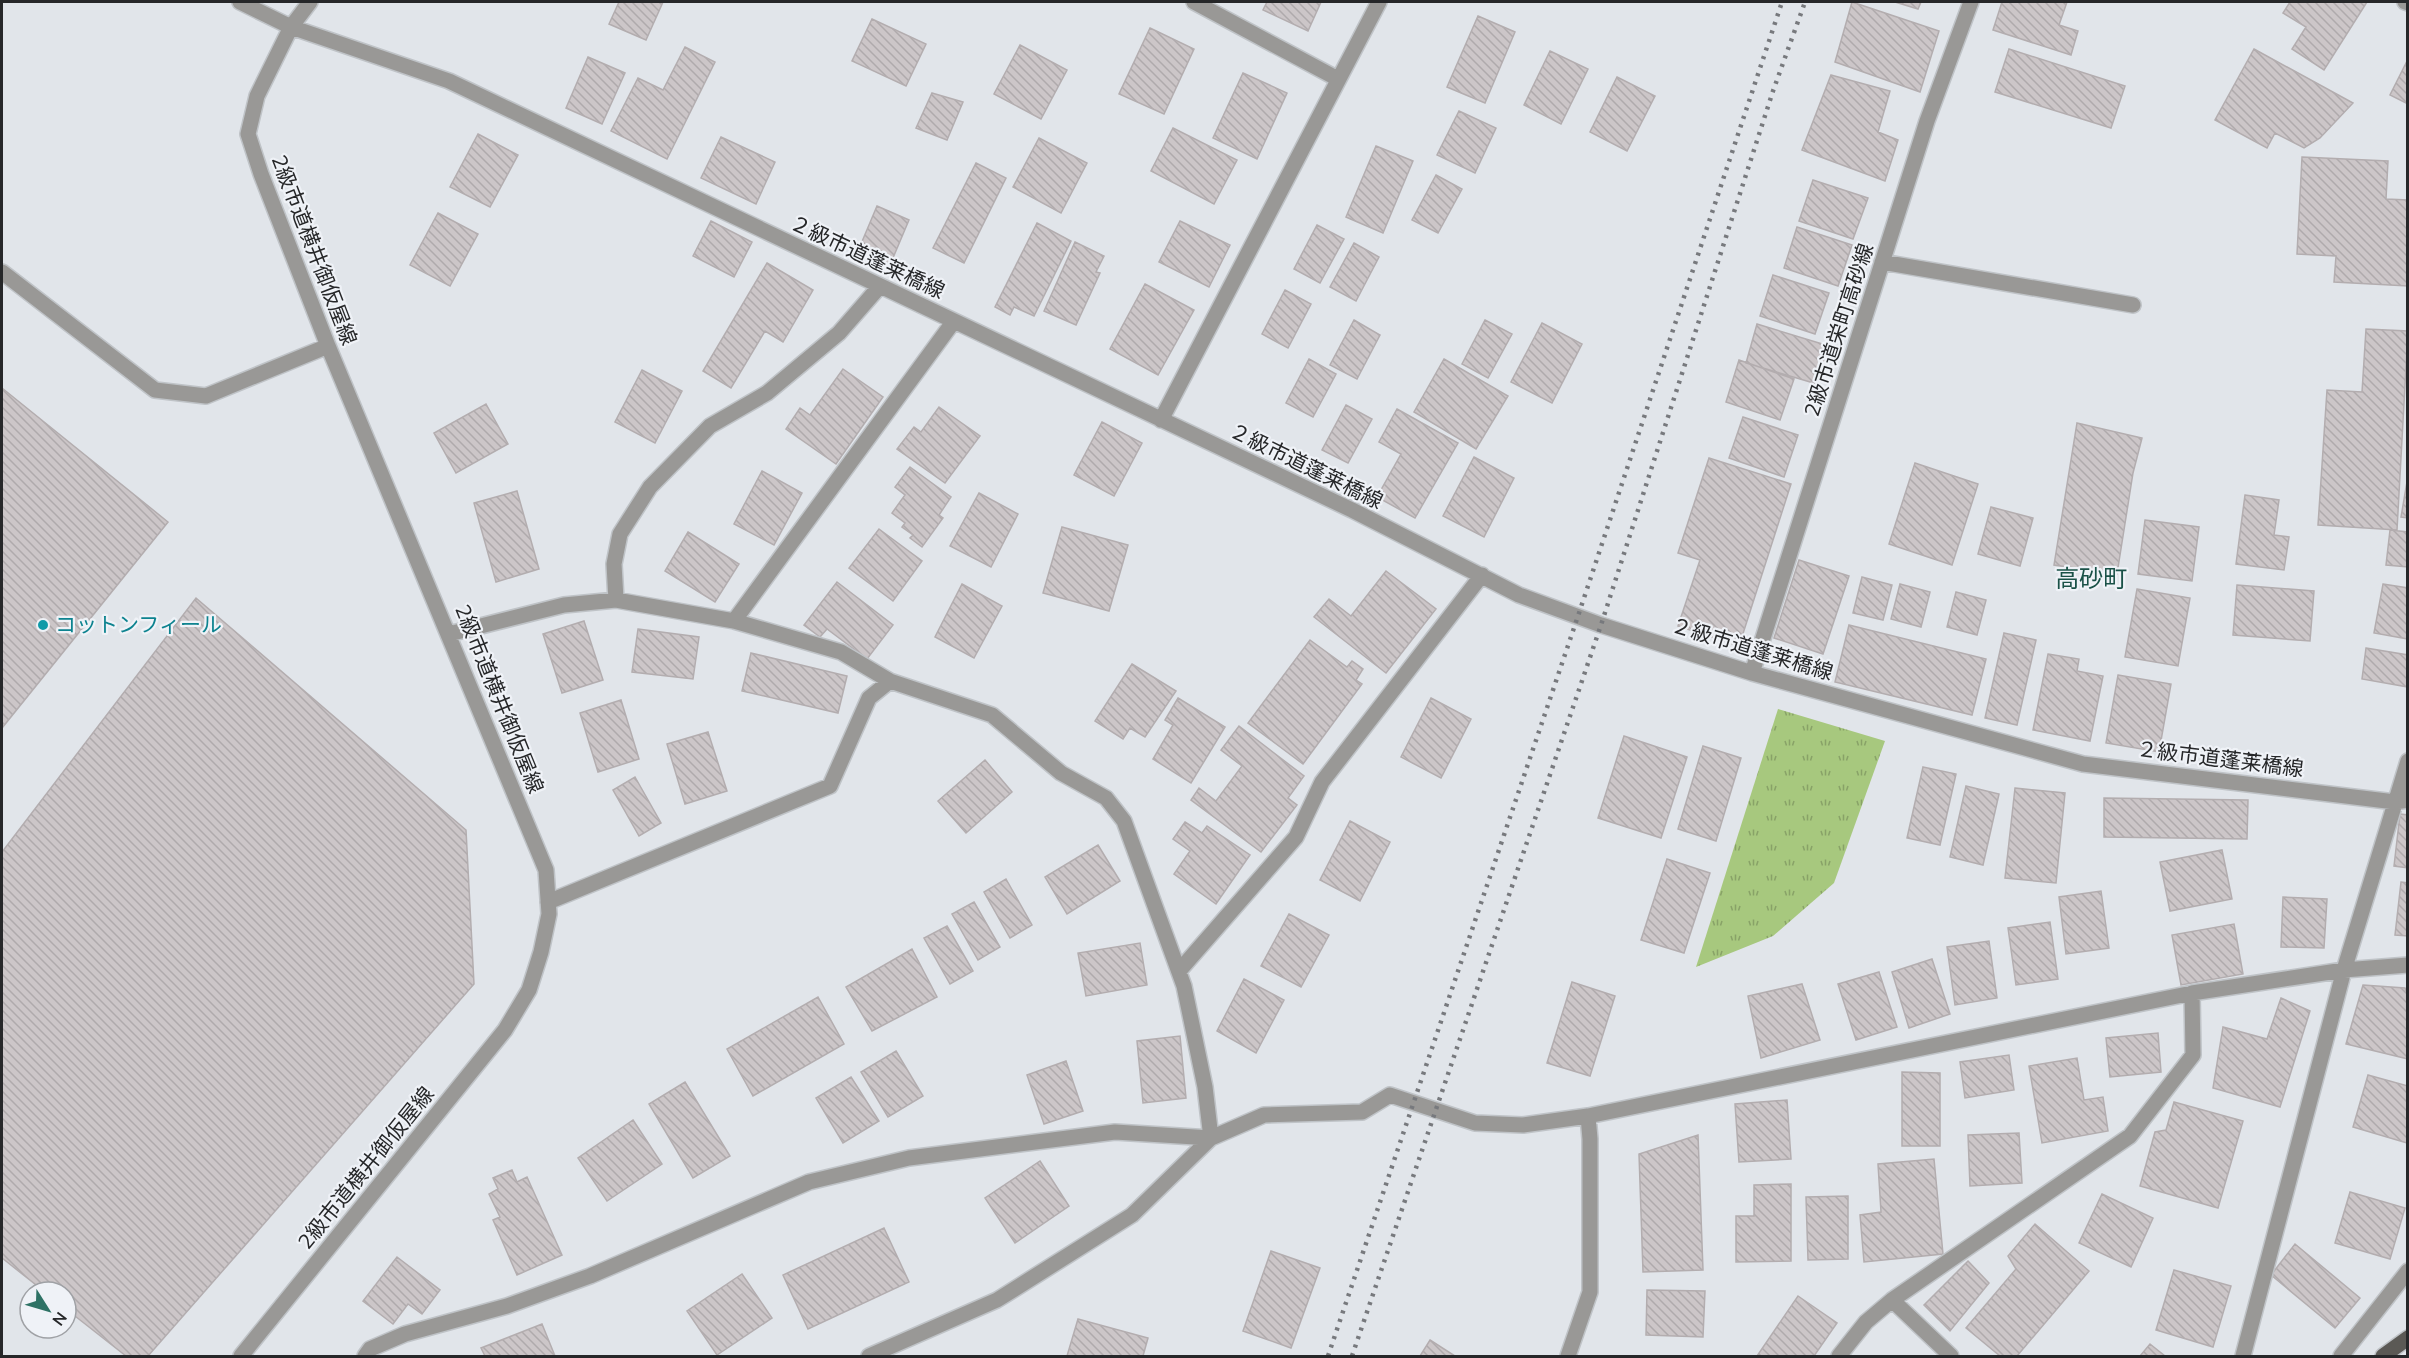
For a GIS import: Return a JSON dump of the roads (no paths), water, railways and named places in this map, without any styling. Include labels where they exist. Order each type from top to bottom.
[{"type":"main road","points":[[2383,1356],[2408,1338]]},
{"type":"street","name":"２級市道蓬莱橋線","points":[[240,2],[291,27],[449,81],[1161,420],[1519,595],[1601,625],[1752,673],[2083,764],[2401,801]]},
{"type":"street","name":"2級市道横井御仮屋線","points":[[241,1356],[505,1030],[529,990],[549,914],[546,870],[450,634],[328,346],[261,174],[248,134],[257,96],[291,27],[310,2]]},
{"type":"street","points":[[1194,2],[1338,79]]},
{"type":"street","points":[[1161,420],[1378,2]]},
{"type":"street","name":"2級市道栄町高砂線","points":[[1752,673],[1927,121],[1971,2]]},
{"type":"street","points":[[1882,262],[2133,305]]},
{"type":"street","points":[[2,272],[155,390],[206,396],[328,346]]},
{"type":"street","points":[[616,600],[614,564],[620,534],[650,487],[710,426],[767,393],[839,333],[880,286]]},
{"type":"street","points":[[734,621],[954,321]]},
{"type":"street","points":[[1179,971],[1296,837],[1322,782],[1482,575]]},
{"type":"street","points":[[450,634],[564,604],[616,600],[734,621],[841,652],[890,681],[992,715],[1060,773],[1106,798],[1124,821],[1184,986],[1205,1087],[1211,1137]]},
{"type":"street","points":[[548,902],[830,786],[869,698],[890,681]]},
{"type":"street","points":[[2242,1356],[2344,970],[2401,801],[2408,761]]},
{"type":"street","points":[[869,1356],[997,1300],[1132,1215],[1211,1137],[1264,1115],[1362,1112],[1390,1095],[1475,1123],[1523,1125],[1588,1116],[2192,993],[2344,970],[2408,965]]},
{"type":"street","points":[[1839,1356],[1866,1322],[1892,1300],[2130,1136],[2193,1055],[2192,993]]},
{"type":"street","points":[[1569,1356],[1590,1292],[1588,1116]]},
{"type":"street","points":[[365,1356],[370,1349],[405,1334],[507,1306],[590,1276],[809,1182],[909,1158],[1115,1132],[1211,1137]]},
{"type":"street","points":[[2341,1356],[2408,1272]]},
{"type":"street","points":[[1892,1300],[1951,1356]]},
{"type":"railway","points":[[1328,1356],[1782,2]]},
{"type":"railway","points":[[1352,1356],[1601,625],[1773,91],[1805,2]]},
{"type":"place","name":"コットンフィール","points":[[43,625]]},
{"type":"district","name":"高砂町","points":[[2091,579]]}]
